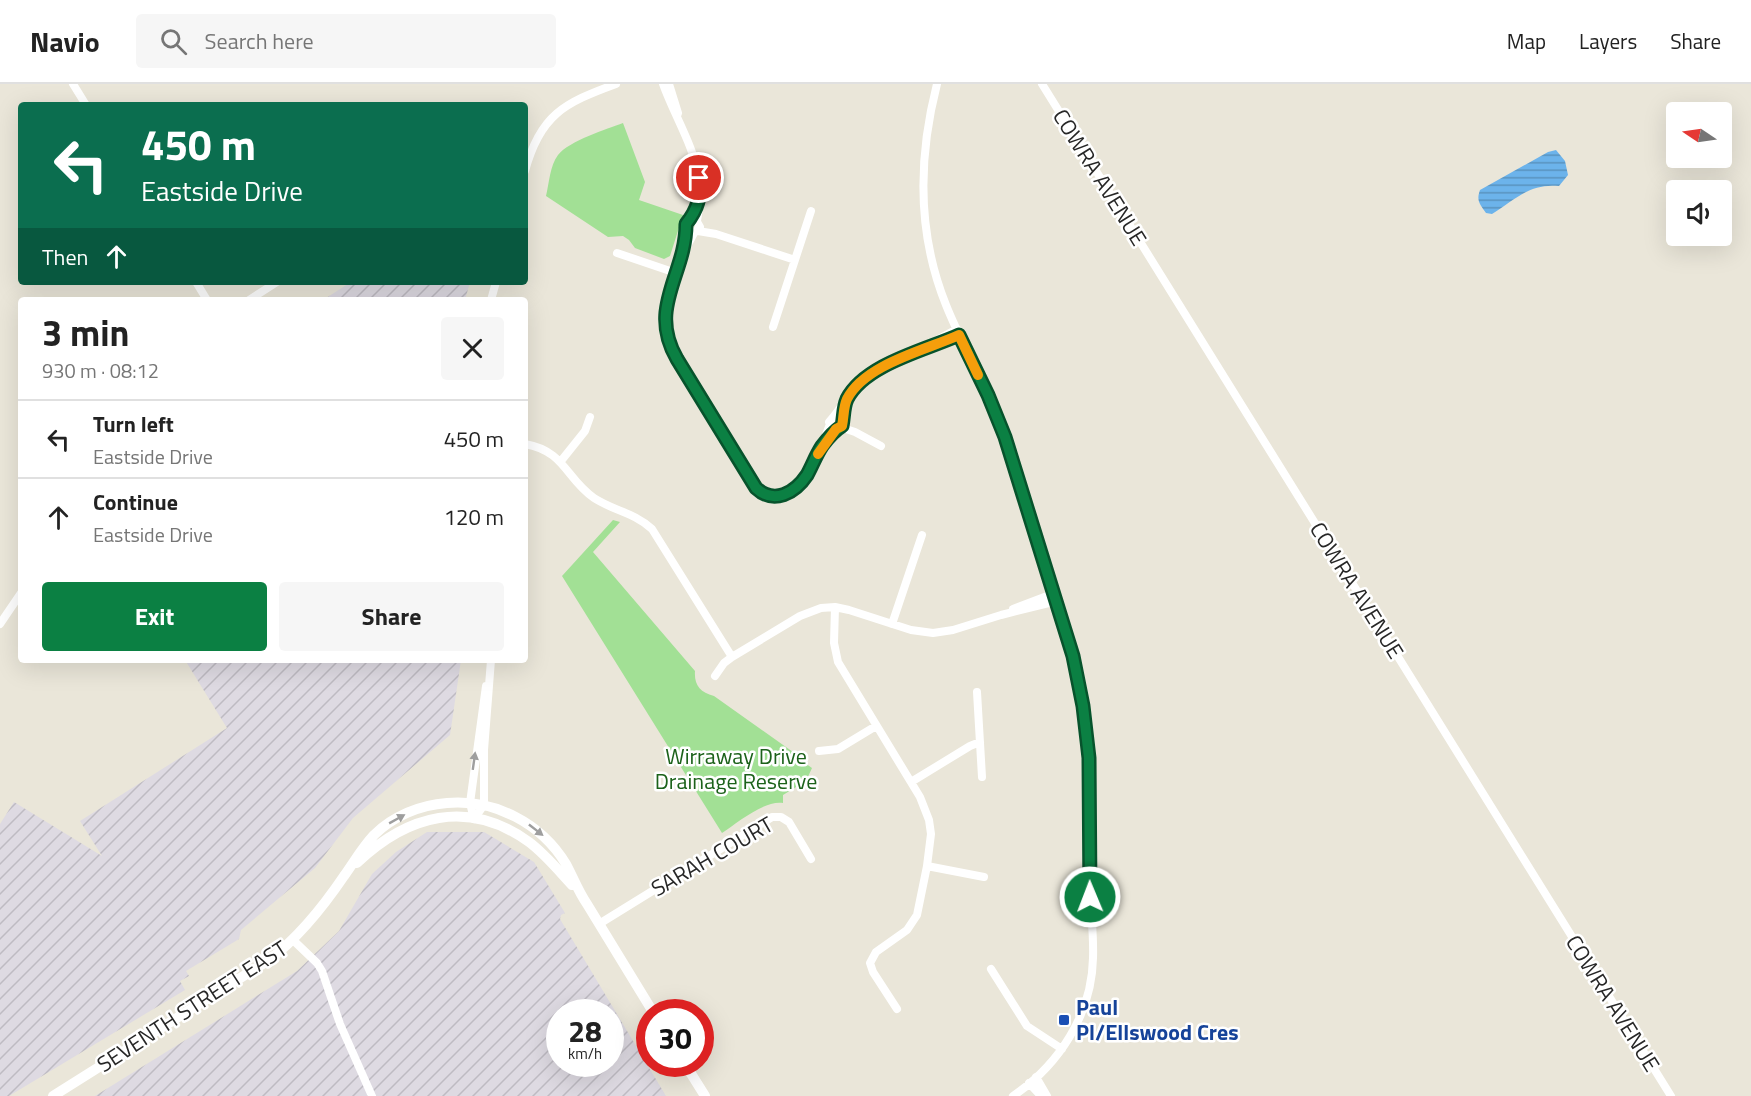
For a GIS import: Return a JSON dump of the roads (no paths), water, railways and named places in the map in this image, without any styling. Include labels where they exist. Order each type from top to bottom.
[{"type":"main road","name":"SEVENTH STREET EAST","points":[[52,1096],[252,972],[293,940],[344,876],[361,849],[375,834],[403,815],[434,804],[470,803],[484,805],[518,817],[545,837],[566,865],[580,894]]},
{"type":"main road","name":"SEVENTH STREET EAST","points":[[344,876],[372,849],[404,828],[439,818],[474,819],[498,825],[530,843],[580,894]]},
{"type":"main road","points":[[580,894],[645,999]]},
{"type":"main road","points":[[693,1077],[705,1096]]},
{"type":"street","points":[[73,84],[84,102]]},
{"type":"street","points":[[528,157],[542,131],[561,109],[581,97],[616,84]]},
{"type":"street","points":[[663,84],[681,126]]},
{"type":"street","points":[[669,84],[699,178],[699,204],[695,227],[682,255],[664,316],[667,338],[756,488],[769,497],[783,496],[802,482],[837,423],[852,390],[868,376],[935,340],[958,332]]},
{"type":"street","points":[[937,84],[924,156],[923,202],[929,249],[958,332],[1002,431],[1073,656],[1086,731],[1090,787],[1089,874],[1092,974],[1083,1009],[1069,1039],[1036,1077],[1013,1096]]},
{"type":"street","name":"COWRA AVENUE","points":[[1042,84],[1671,1096]]},
{"type":"street","points":[[773,327],[811,211]]},
{"type":"street","points":[[695,227],[795,260]]},
{"type":"street","points":[[617,253],[676,273]]},
{"type":"street","points":[[254,297],[272,285]]},
{"type":"street","points":[[561,462],[581,438],[590,417]]},
{"type":"street","points":[[837,423],[881,446]]},
{"type":"street","points":[[528,445],[543,448],[561,462],[579,485],[595,499],[634,516],[652,530],[732,657]]},
{"type":"street","points":[[892,624],[922,535]]},
{"type":"street","points":[[0,624],[18,597]]},
{"type":"street","points":[[716,676],[724,663],[732,657],[800,616],[822,608],[835,607],[911,630],[933,633],[953,630],[1056,597]]},
{"type":"street","points":[[835,607],[834,642],[838,662],[920,797],[929,820],[930,846],[920,905],[914,921],[900,937],[876,952],[871,959],[873,972],[897,1009]]},
{"type":"street","points":[[474,819],[470,803],[477,743],[491,663]]},
{"type":"street","points":[[474,819],[484,805],[484,750],[491,663]]},
{"type":"street","points":[[977,692],[982,777]]},
{"type":"street","points":[[819,751],[838,749],[876,726]]},
{"type":"street","points":[[911,782],[980,742]]},
{"type":"street","name":"SARAH COURT","points":[[599,924],[772,817],[781,817],[789,822],[811,859]]},
{"type":"street","points":[[927,866],[984,877]]},
{"type":"street","points":[[293,940],[317,963],[322,971],[340,1024],[372,1096]]},
{"type":"street","points":[[991,969],[1027,1026],[1062,1049]]},
{"type":"street","points":[[1036,1077],[1047,1096]]},
{"type":"street","points":[[1029,1083],[1041,1096]]},
{"type":"water","points":[[1556,150],[1565,161],[1568,175],[1559,186],[1531,190],[1492,214],[1486,213],[1480,205],[1480,190],[1548,152]]},
{"type":"place","name":"Paul Pl/Ellswood Cres","points":[[1064,1020]]},
{"type":"park label","name":"Wirraway Drive Drainage Reserve","points":[[736,768]]}]
